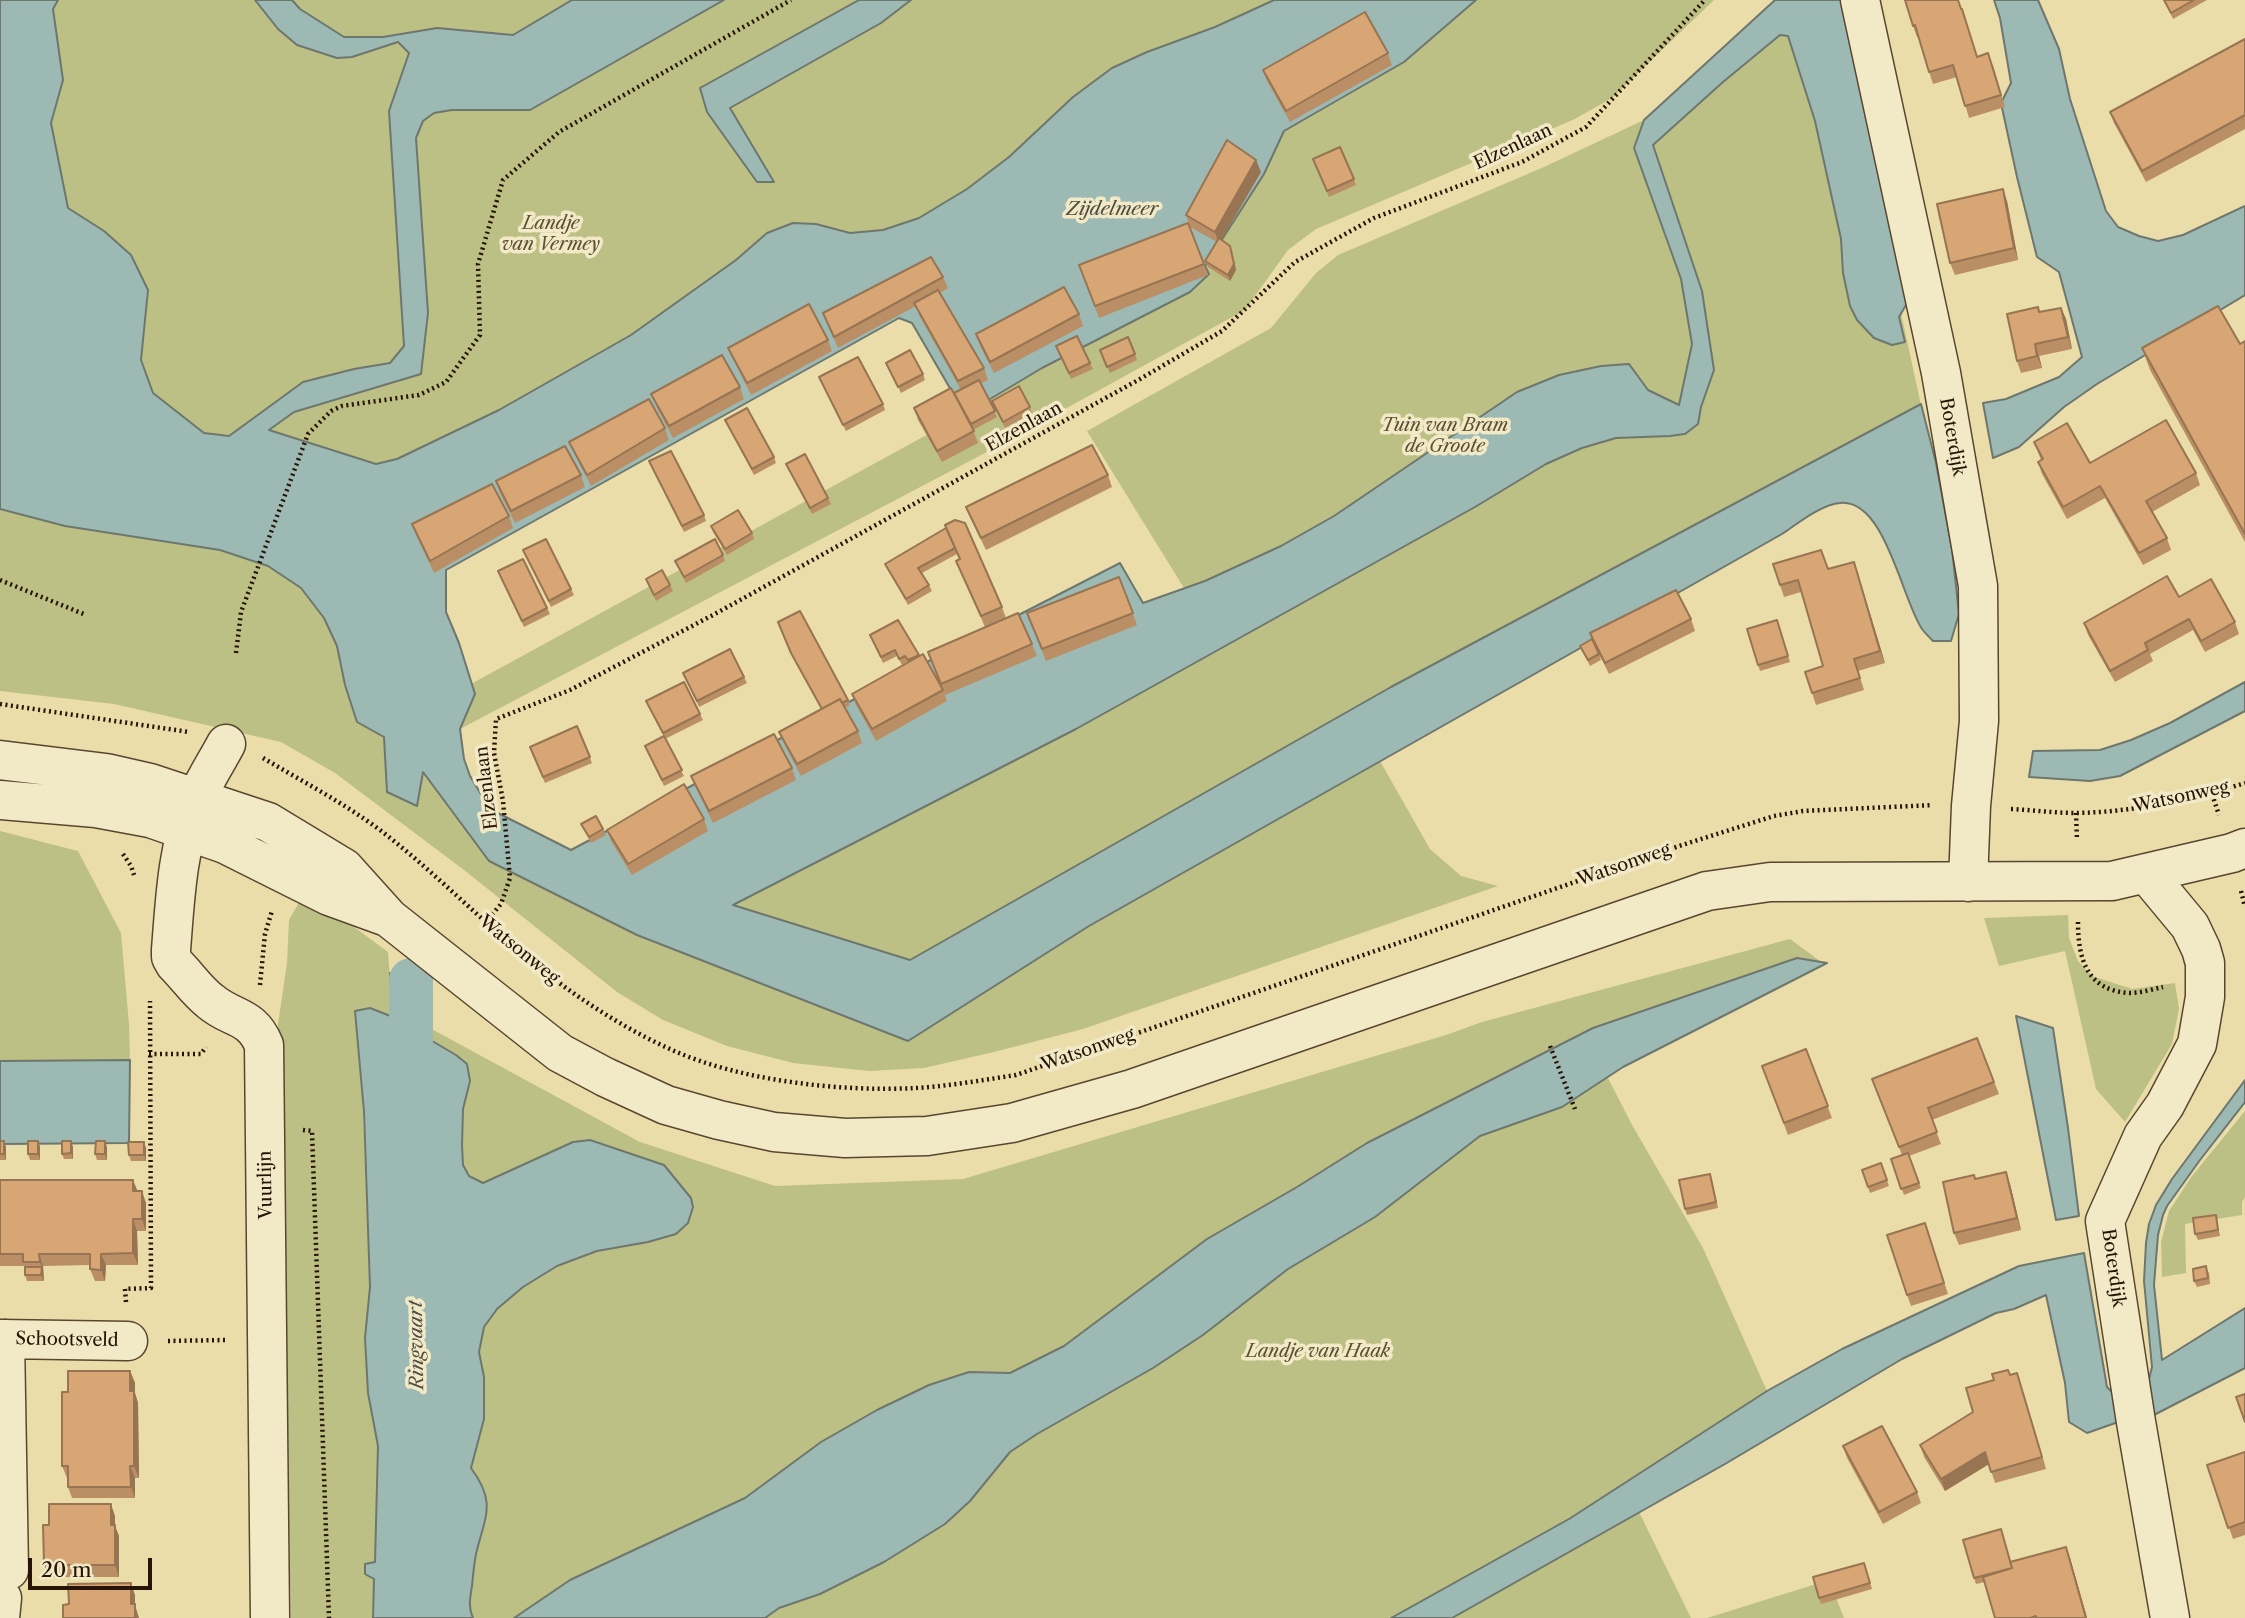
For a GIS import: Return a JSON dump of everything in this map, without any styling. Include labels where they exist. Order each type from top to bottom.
[{"type":"street","name":"Boterdijk","points":[[1860,0],[1941,373],[1978,586],[1979,721],[1971,806],[1968,882]]},
{"type":"street","points":[[191,814],[226,744]]},
{"type":"street","points":[[0,760],[106,773],[150,783],[191,814]]},
{"type":"street","points":[[0,800],[96,808],[150,818],[191,814],[268,822],[344,868],[389,918],[560,1053],[666,1105],[774,1132],[845,1138],[927,1136],[1012,1123],[1132,1088],[1707,891],[1770,882],[2112,881],[2245,848]]},
{"type":"street","name":"Vuurlijn","points":[[191,814],[178,870],[171,957],[210,1002],[251,1024],[264,1045],[270,1618]]},
{"type":"street","name":"Boterdijk","points":[[2146,873],[2190,926],[2205,963],[2205,997],[2197,1044],[2165,1105],[2143,1136],[2105,1221],[2170,1618]]},
{"type":"street","name":"Schootsveld","points":[[4,1595],[3,1339],[128,1341]]},
{"type":"path","points":[[236,653],[241,612],[307,434],[331,411],[342,405],[419,395],[446,382],[480,335],[478,264],[503,180],[559,132],[791,0]]},
{"type":"path","name":"Elzenlaan","points":[[485,923],[501,904],[510,878],[503,801],[494,752],[496,719],[570,690],[701,622],[1140,379],[1222,331],[1296,262],[1374,218],[1522,162],[1586,127],[1705,0]]},
{"type":"path","points":[[0,580],[86,615]]},
{"type":"path","name":"Watsonweg","points":[[0,704],[180,729],[258,755],[341,804],[388,836],[485,923],[558,982],[629,1029],[674,1051],[718,1066],[817,1086],[868,1089],[918,1088],[1017,1075],[1774,816],[1803,811],[1932,805],[2076,813],[2161,805],[2245,783]]},
{"type":"path","points":[[2076,813],[2079,952],[2088,974],[2104,987],[2130,993],[2168,987]]},
{"type":"path","points":[[120,850],[131,866],[135,878]]},
{"type":"path","points":[[152,1005],[149,1054],[151,1287],[125,1289],[128,1341],[268,1339]]},
{"type":"path","points":[[1550,1046],[1575,1109]]},
{"type":"path","points":[[265,1122],[312,1131],[329,1618]]},
{"type":"green space","points":[[58,0],[255,0],[278,29],[337,58],[352,57],[398,42],[409,53],[389,111],[404,346],[390,363],[303,382],[229,437],[204,433],[153,393],[141,360],[148,290],[131,255],[104,231],[68,208],[51,123],[63,80],[53,9]]},
{"type":"green space","points":[[292,0],[572,0],[513,35],[437,28],[383,37],[344,37],[300,9]]},
{"type":"green space","name":"Landje van Vermey","points":[[724,0],[1274,0],[1112,68],[1073,97],[1009,157],[967,189],[919,218],[883,230],[850,233],[816,224],[767,233],[736,260],[631,335],[499,410],[397,459],[376,464],[269,430],[294,412],[401,381],[428,313],[416,138],[423,121],[434,113],[452,110],[530,110]]},
{"type":"green space","points":[[1476,0],[1714,0],[1612,98],[1575,119],[1316,229],[1288,250],[1245,310],[985,453],[460,729],[474,695],[471,684],[965,414],[1205,266],[1264,174],[1284,131],[1350,94],[1434,37]]},
{"type":"green space","name":"Tuin van Bram de Groote","points":[[1783,0],[1833,0],[1921,405],[909,960],[731,905],[1221,648],[1087,431],[1271,328],[1316,273],[1338,255],[1544,167],[1644,120]]},
{"type":"green space","points":[[0,509],[65,526],[220,550],[268,565],[301,588],[324,618],[337,646],[345,685],[357,721],[384,737],[422,771],[489,861],[535,885],[908,1041],[1089,926],[1380,761],[1430,849],[1461,876],[1498,886],[1083,1029],[994,1052],[924,1068],[869,1071],[793,1063],[727,1046],[663,1020],[617,992],[464,870],[335,773],[281,742],[114,704],[0,691]]},
{"type":"green space","points":[[0,831],[78,851],[121,933],[130,1060],[0,1061]]},
{"type":"green space","points":[[302,897],[346,921],[388,952],[393,1018],[370,1008],[361,1064],[370,1287],[365,1338],[368,1393],[378,1446],[373,1618],[291,1618],[278,1024],[287,963],[289,920]]},
{"type":"green space","points":[[2068,915],[2069,938],[2078,961],[2092,976],[2132,989],[2175,983],[2179,1009],[2172,1044],[2125,1122],[2096,1089],[2065,951],[1999,966],[1984,918]]},
{"type":"green space","name":"Landje van Haak","points":[[1790,939],[1824,964],[1797,958],[1585,1033],[1631,1123],[1703,1248],[1767,1391],[1570,1519],[1394,1618],[473,1618],[469,1609],[476,1557],[426,1026],[640,1142],[775,1186],[963,1179],[1482,1022]]},
{"type":"green space","points":[[2245,1111],[2245,1197],[2242,1202],[2242,1215],[2185,1224],[2186,1273],[2162,1277],[2161,1242],[2169,1211],[2192,1176]]},
{"type":"green space","points":[[1639,1512],[1691,1618],[1452,1618]]},
{"type":"green space","points":[[1829,1580],[1844,1618],[1707,1618]]},
{"type":"water","name":"Zijdelmeer","points":[[0,0],[58,0],[53,9],[63,80],[51,123],[68,208],[104,231],[131,255],[148,290],[141,360],[153,393],[204,433],[229,436],[303,382],[390,363],[404,346],[389,111],[409,53],[398,42],[352,57],[337,58],[297,45],[278,29],[255,0],[292,0],[300,9],[344,37],[383,37],[437,28],[513,35],[572,0],[724,0],[530,110],[452,110],[434,113],[423,121],[416,138],[428,313],[421,374],[294,412],[269,430],[376,464],[397,459],[499,410],[631,335],[736,260],[767,233],[793,223],[816,224],[850,233],[883,230],[919,218],[967,189],[1009,157],[1073,97],[1112,68],[1147,52],[1215,27],[1274,0],[1476,0],[1404,62],[1284,131],[1264,174],[1205,266],[1209,274],[1190,292],[1042,368],[965,414],[912,323],[899,318],[446,570],[446,612],[475,694],[460,729],[464,759],[470,776],[490,809],[571,850],[845,704],[1120,563],[1143,603],[1205,581],[1281,546],[1334,516],[1517,392],[1559,375],[1601,366],[1629,364],[1648,390],[1679,405],[1692,344],[1681,279],[1634,148],[1644,120],[1775,0],[1844,0],[1909,300],[1899,317],[1905,342],[1892,345],[1874,338],[1857,320],[1850,306],[1843,273],[1841,239],[1815,121],[1788,36],[1780,35],[1653,145],[1702,291],[1714,370],[1698,424],[1685,434],[1616,438],[1582,448],[1546,464],[1475,507],[1076,729],[733,905],[910,960],[1391,687],[1921,404],[1936,463],[1952,549],[1959,614],[1951,641],[1933,641],[1922,629],[1890,553],[1869,516],[1856,506],[1840,503],[1825,507],[1782,534],[1089,926],[908,1041],[637,935],[489,861],[423,772],[417,806],[387,792],[384,737],[357,722],[345,685],[337,646],[324,618],[301,588],[268,566],[220,550],[65,526],[0,509]]},
{"type":"water","points":[[859,0],[911,0],[881,23],[730,108],[774,182],[757,182],[707,112],[700,88]]},
{"type":"water","points":[[1994,0],[2038,0],[2059,49],[2070,99],[2106,211],[2118,227],[2158,241],[2183,235],[2245,206],[2245,295],[2097,384],[2064,407],[2019,447],[1993,458],[1983,403],[2006,399],[2059,377],[2082,357],[2059,272],[2037,257],[2017,177],[2001,103],[2011,83],[2000,18]]},
{"type":"water","points":[[2245,682],[2245,711],[2120,776],[2090,781],[2029,777],[2033,751],[2100,750],[2131,740],[2170,723]]},
{"type":"water","points":[[1797,958],[1827,963],[1623,1067],[1562,1107],[1480,1136],[1375,1217],[1288,1269],[1203,1335],[1153,1368],[1010,1452],[970,1501],[945,1524],[884,1562],[820,1594],[779,1608],[765,1618],[514,1618],[570,1580],[745,1498],[821,1442],[877,1410],[929,1385],[969,1372],[1010,1373],[1064,1346],[1207,1239],[1367,1143],[1593,1028]]},
{"type":"water","name":"Ringvaart","points":[[390,973],[415,989],[415,1031],[467,1064],[470,1081],[463,1109],[462,1145],[463,1165],[469,1176],[483,1183],[573,1142],[590,1140],[664,1165],[691,1198],[693,1207],[688,1223],[676,1234],[597,1251],[557,1266],[523,1287],[497,1309],[484,1327],[479,1352],[484,1377],[484,1419],[471,1468],[484,1491],[487,1510],[474,1566],[470,1602],[473,1618],[373,1618],[374,1579],[365,1574],[365,1564],[375,1562],[378,1446],[368,1393],[365,1338],[370,1287],[364,1112],[355,1011],[370,1008],[393,1017]]},
{"type":"water","points":[[2016,1016],[2053,1028],[2079,1216],[2056,1220]]},
{"type":"water","points":[[130,1060],[129,1143],[0,1144],[0,1061]]},
{"type":"water","points":[[2245,1080],[2245,1102],[2200,1160],[2163,1215],[2158,1235],[2154,1285],[2162,1360],[2245,1308],[2245,1368],[2152,1416],[2146,1391],[2152,1367],[2144,1281],[2149,1224],[2156,1205],[2172,1179]]},
{"type":"water","points":[[2084,1253],[2107,1387],[2118,1398],[2121,1421],[2087,1433],[2069,1422],[2065,1383],[2046,1295],[2014,1309],[1996,1313],[1902,1359],[1725,1464],[1452,1618],[1391,1618],[1569,1519],[1767,1391],[1842,1349],[2019,1266]]},
{"type":"building","points":[[1905,0],[1958,0],[1977,57],[1988,53],[2001,95],[1965,106],[1953,65],[1929,72]]},
{"type":"building","points":[[2164,0],[2194,0],[2171,13]]},
{"type":"building","points":[[1365,12],[1388,53],[1286,111],[1263,70]]},
{"type":"building","points":[[2245,39],[2245,115],[2142,171],[2110,112]]},
{"type":"building","points":[[1227,140],[1256,160],[1215,232],[1186,215]]},
{"type":"building","points":[[1340,147],[1354,179],[1327,191],[1313,159]]},
{"type":"building","points":[[2003,189],[2014,248],[1950,263],[1937,204]]},
{"type":"building","points":[[1188,223],[1204,264],[1095,306],[1079,265]]},
{"type":"building","points":[[1219,238],[1230,246],[1234,264],[1228,275],[1205,261]]},
{"type":"building","points":[[931,257],[943,277],[834,337],[823,313]]},
{"type":"building","points":[[1064,287],[1079,314],[990,362],[976,334]]},
{"type":"building","points":[[938,290],[984,368],[958,381],[914,303]]},
{"type":"building","points":[[809,304],[828,340],[747,383],[728,348]]},
{"type":"building","points":[[2218,306],[2240,344],[2245,341],[2245,534],[2142,348]]},
{"type":"building","points":[[2038,307],[2039,312],[2061,308],[2068,337],[2035,344],[2037,356],[2017,361],[2007,314]]},
{"type":"building","points":[[1077,336],[1090,363],[1069,373],[1056,346]]},
{"type":"building","points":[[1128,337],[1135,354],[1107,367],[1100,350]]},
{"type":"building","points":[[910,350],[923,374],[898,387],[886,363]]},
{"type":"building","points":[[722,355],[740,387],[669,426],[651,394]]},
{"type":"building","points":[[858,357],[883,404],[843,425],[819,377]]},
{"type":"building","points":[[979,380],[995,411],[971,424],[954,393]]},
{"type":"building","points":[[1019,386],[1030,407],[1003,422],[992,401]]},
{"type":"building","points":[[951,388],[974,431],[937,451],[914,408]]},
{"type":"building","points":[[649,399],[665,428],[587,475],[569,442]]},
{"type":"building","points":[[747,408],[774,457],[752,469],[725,420]]},
{"type":"building","points":[[2166,420],[2196,473],[2146,501],[2167,538],[2139,553],[2100,486],[2063,507],[2038,462],[2043,459],[2034,442],[2067,423],[2090,463]]},
{"type":"building","points":[[1092,445],[1108,475],[981,538],[966,507]]},
{"type":"building","points":[[565,446],[581,475],[511,511],[496,481]]},
{"type":"building","points":[[671,451],[704,515],[682,526],[649,461]]},
{"type":"building","points":[[805,454],[828,498],[810,508],[786,464]]},
{"type":"building","points":[[492,484],[509,516],[430,561],[412,524]]},
{"type":"building","points":[[738,510],[752,533],[725,549],[711,526]]},
{"type":"building","points":[[955,520],[965,523],[1002,607],[981,616],[956,561],[960,559],[945,525]]},
{"type":"building","points":[[946,528],[955,548],[918,568],[929,585],[906,599],[885,564]]},
{"type":"building","points":[[546,539],[571,589],[549,601],[523,550]]},
{"type":"building","points":[[715,539],[723,555],[684,577],[675,561]]},
{"type":"building","points":[[1821,550],[1828,569],[1854,562],[1880,651],[1854,659],[1860,678],[1812,693],[1805,672],[1823,666],[1798,580],[1780,585],[1773,564]]},
{"type":"building","points":[[523,559],[547,608],[522,621],[498,571]]},
{"type":"building","points":[[662,570],[670,585],[654,595],[646,579]]},
{"type":"building","points":[[2167,576],[2179,597],[2211,579],[2235,622],[2201,641],[2189,619],[2145,643],[2148,650],[2110,671],[2084,623]]},
{"type":"building","points":[[1119,577],[1133,613],[1042,649],[1027,613]]},
{"type":"building","points":[[1676,590],[1691,619],[1605,663],[1590,633]]},
{"type":"building","points":[[800,611],[848,700],[842,703],[840,699],[822,709],[791,653],[778,622]]},
{"type":"building","points":[[1018,613],[1032,644],[941,684],[928,652]]},
{"type":"building","points":[[898,620],[919,655],[908,660],[905,656],[899,659],[895,650],[881,657],[870,635]]},
{"type":"building","points":[[1777,620],[1788,656],[1758,665],[1747,629]]},
{"type":"building","points":[[1592,639],[1599,654],[1588,660],[1580,646]]},
{"type":"building","points":[[730,649],[744,677],[697,701],[683,673]]},
{"type":"building","points":[[923,654],[943,690],[872,729],[852,694]]},
{"type":"building","points":[[684,682],[700,714],[663,733],[646,701]]},
{"type":"building","points":[[840,699],[858,731],[797,764],[779,732]]},
{"type":"building","points":[[577,726],[590,757],[543,777],[530,747]]},
{"type":"building","points":[[774,734],[792,768],[709,811],[691,776]]},
{"type":"building","points":[[664,736],[682,770],[662,780],[645,746]]},
{"type":"building","points":[[684,784],[704,819],[628,864],[607,830]]},
{"type":"building","points":[[596,816],[603,829],[589,837],[581,824]]},
{"type":"building","points":[[1977,1038],[1994,1082],[1928,1108],[1937,1132],[1899,1147],[1872,1079]]},
{"type":"building","points":[[1806,1049],[1828,1106],[1784,1123],[1762,1066]]},
{"type":"building","points":[[0,1141],[4,1141],[4,1154],[0,1154]]},
{"type":"building","points":[[28,1141],[38,1141],[38,1154],[28,1154]]},
{"type":"building","points":[[62,1141],[71,1141],[71,1153],[62,1154]]},
{"type":"building","points":[[96,1141],[105,1141],[105,1154],[95,1154]]},
{"type":"building","points":[[128,1142],[144,1142],[144,1155],[129,1155]]},
{"type":"building","points":[[1908,1153],[1919,1183],[1901,1189],[1891,1159]]},
{"type":"building","points":[[1881,1163],[1887,1180],[1868,1187],[1862,1170]]},
{"type":"building","points":[[2006,1172],[2017,1218],[1954,1233],[1943,1182]]},
{"type":"building","points":[[1710,1174],[1716,1202],[1685,1209],[1679,1180]]},
{"type":"building","points":[[0,1180],[133,1180],[133,1191],[142,1191],[142,1219],[133,1219],[133,1253],[101,1254],[101,1270],[90,1269],[90,1254],[39,1254],[40,1262],[23,1262],[23,1254],[0,1254]]},
{"type":"building","points":[[2216,1215],[2218,1230],[2195,1234],[2193,1218]]},
{"type":"building","points":[[1925,1223],[1944,1283],[1907,1295],[1887,1235]]},
{"type":"building","points":[[2206,1266],[2208,1278],[2194,1281],[2193,1269]]},
{"type":"building","points":[[25,1267],[42,1267],[41,1275],[25,1275]]},
{"type":"building","points":[[2008,1370],[2010,1375],[2017,1373],[2042,1457],[1991,1472],[1985,1452],[1941,1479],[1920,1445],[1973,1412],[1966,1388],[1994,1380],[1992,1374]]},
{"type":"building","points":[[68,1371],[130,1371],[130,1391],[134,1391],[134,1466],[130,1466],[131,1487],[68,1487],[68,1466],[62,1466],[62,1392],[68,1392]]},
{"type":"building","points":[[2245,1394],[2245,1422],[2236,1397]]},
{"type":"building","points":[[1882,1426],[1917,1492],[1879,1512],[1843,1446]]},
{"type":"building","points":[[2245,1452],[2245,1522],[2228,1528],[2207,1465]]},
{"type":"building","points":[[49,1504],[111,1504],[111,1525],[115,1525],[115,1565],[44,1565],[43,1525],[49,1525]]},
{"type":"building","points":[[2001,1529],[2012,1568],[1974,1578],[1963,1540]]},
{"type":"building","points":[[2066,1547],[2086,1618],[1995,1618],[1983,1577],[2012,1568],[2010,1562]]},
{"type":"building","points":[[1864,1563],[1870,1583],[1819,1598],[1813,1577]]},
{"type":"building","points":[[131,1583],[131,1604],[135,1604],[135,1618],[63,1618],[63,1605],[69,1604],[68,1584]]},
{"type":"waterway","points":[[411,980],[411,1046]]}]
